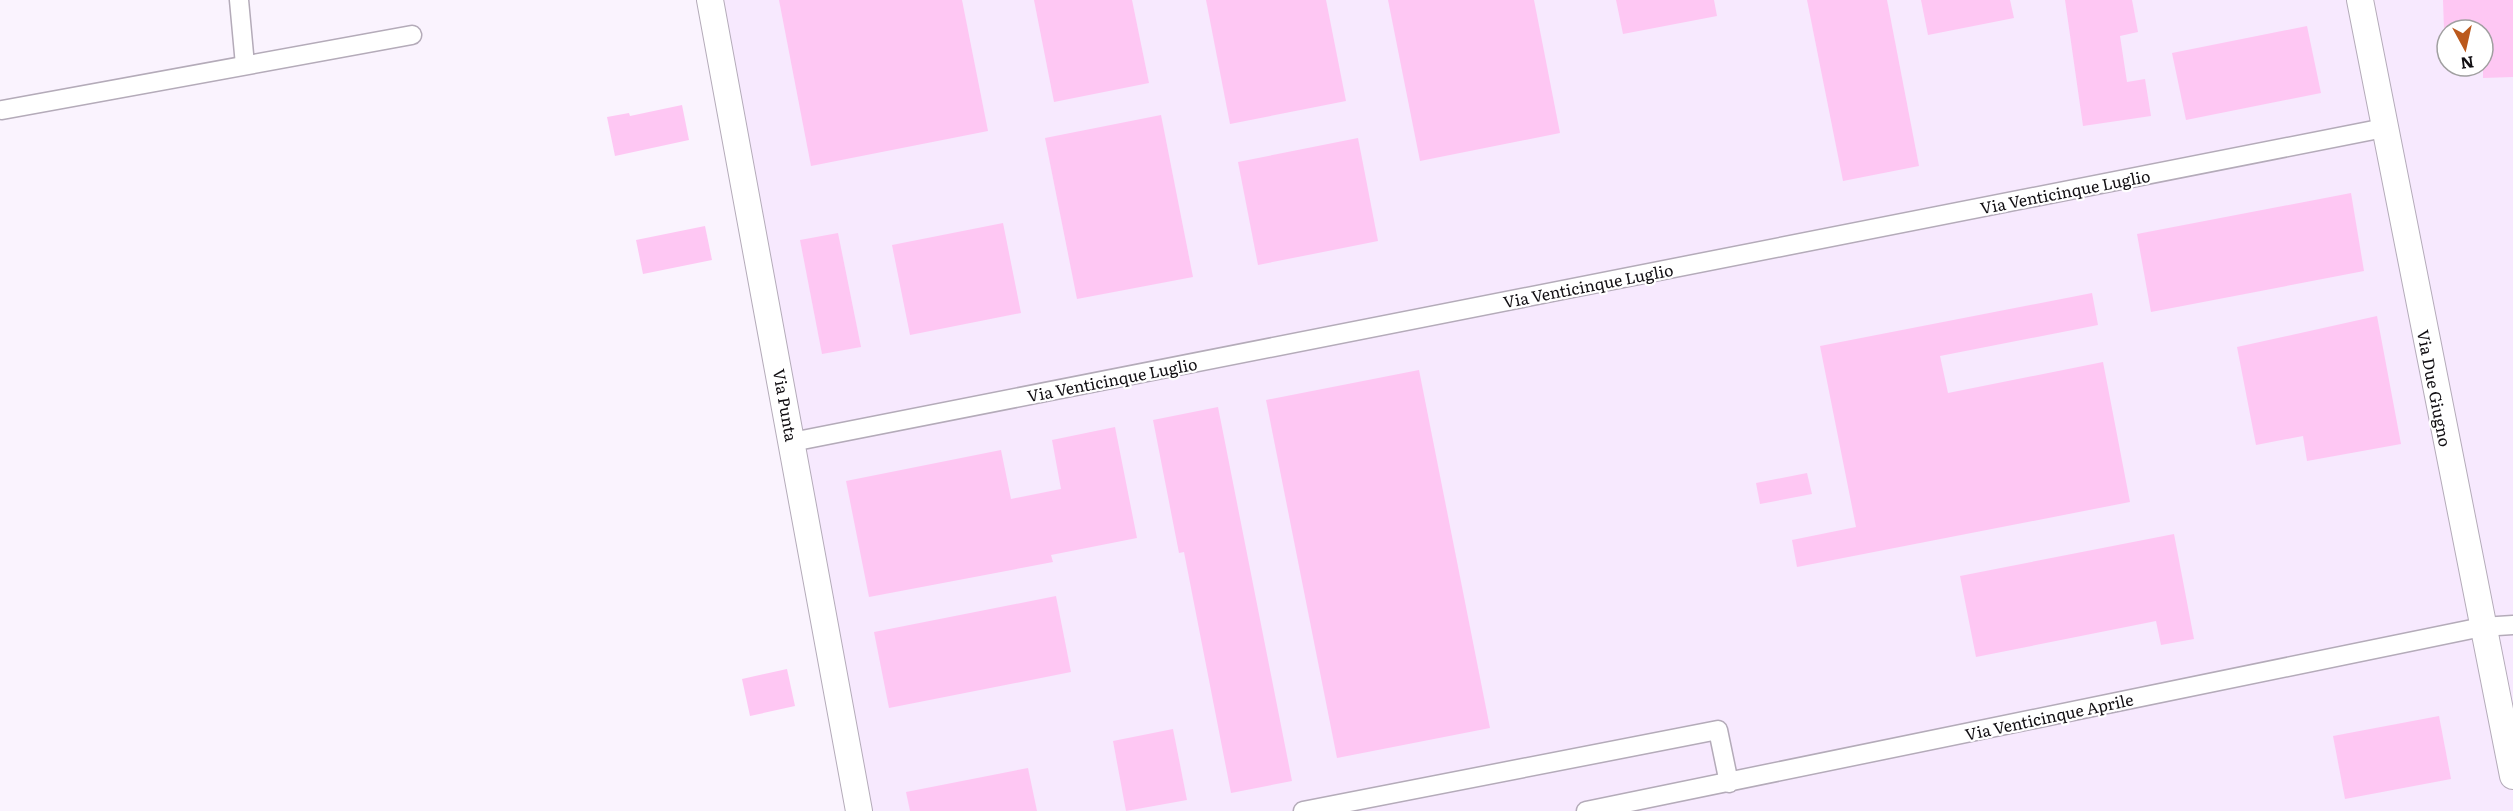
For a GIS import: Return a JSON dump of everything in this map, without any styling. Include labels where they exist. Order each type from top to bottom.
[{"type":"street","points":[[239,0],[245,65]]},
{"type":"street","name":"Via Punta","points":[[710,0],[859,811]]},
{"type":"street","name":"Via Due Giugno","points":[[2360,0],[2513,776]]},
{"type":"street","points":[[2,110],[412,35]]},
{"type":"street","name":"Via Venticinque Luglio","points":[[792,442],[2384,128]]},
{"type":"street","name":"Via Venticinque Aprile","points":[[1586,811],[2482,627],[2513,626]]},
{"type":"street","points":[[1303,811],[1718,730],[1729,783]]},
{"type":"shaded area","points":[[710,0],[2513,0],[2513,811],[858,811]]},
{"type":"building","points":[[779,0],[962,0],[988,131],[811,166]]},
{"type":"building","points":[[1034,0],[1132,0],[1149,83],[1054,102]]},
{"type":"building","points":[[1206,0],[1326,0],[1346,101],[1230,124]]},
{"type":"building","points":[[1388,0],[1534,0],[1560,133],[1420,161]]},
{"type":"building","points":[[1616,0],[1714,0],[1717,16],[1623,34]]},
{"type":"building","points":[[1807,0],[1887,0],[1919,166],[1843,181]]},
{"type":"building","points":[[1921,0],[2010,0],[2014,18],[1928,35]]},
{"type":"building","points":[[2065,0],[2132,0],[2138,32],[2120,36],[2127,82],[2145,79],[2151,116],[2083,126]]},
{"type":"building","points":[[2443,0],[2513,0],[2513,77],[2495,78],[2495,18],[2444,18]]},
{"type":"building","points":[[2307,26],[2321,93],[2186,120],[2172,53]]},
{"type":"building","points":[[682,105],[689,140],[615,156],[607,117],[629,113],[630,116]]},
{"type":"building","points":[[1161,115],[1193,277],[1077,299],[1045,138]]},
{"type":"building","points":[[1358,138],[1378,241],[1258,265],[1238,162]]},
{"type":"building","points":[[2351,193],[2364,271],[2151,312],[2137,234]]},
{"type":"building","points":[[1003,223],[1021,313],[910,335],[892,245]]},
{"type":"building","points":[[705,226],[712,260],[643,274],[636,240]]},
{"type":"building","points":[[838,233],[861,347],[822,354],[800,240]]},
{"type":"building","points":[[2092,293],[2098,325],[1940,356],[1948,393],[2103,362],[2130,502],[1797,567],[1792,540],[1856,527],[1820,346]]},
{"type":"building","points":[[2377,316],[2401,444],[2307,461],[2303,436],[2256,445],[2237,347]]},
{"type":"building","points":[[1419,370],[1490,728],[1337,758],[1266,400]]},
{"type":"building","points":[[1218,407],[1292,781],[1231,793],[1184,552],[1179,553],[1153,420]]},
{"type":"building","points":[[1115,427],[1137,538],[1051,555],[1053,562],[869,597],[846,481],[1001,450],[1011,499],[1061,489],[1052,440]]},
{"type":"building","points":[[1807,473],[1812,494],[1760,504],[1756,483]]},
{"type":"building","points":[[2174,534],[2194,639],[2161,645],[2156,621],[1976,657],[1960,576]]},
{"type":"building","points":[[1056,596],[1071,672],[889,708],[874,632]]},
{"type":"building","points":[[787,669],[795,706],[750,716],[742,679]]},
{"type":"building","points":[[2439,716],[2451,779],[2345,799],[2333,736]]},
{"type":"building","points":[[1173,729],[1187,800],[1126,811],[1113,741]]},
{"type":"building","points":[[1028,768],[1037,811],[910,811],[906,792]]}]
